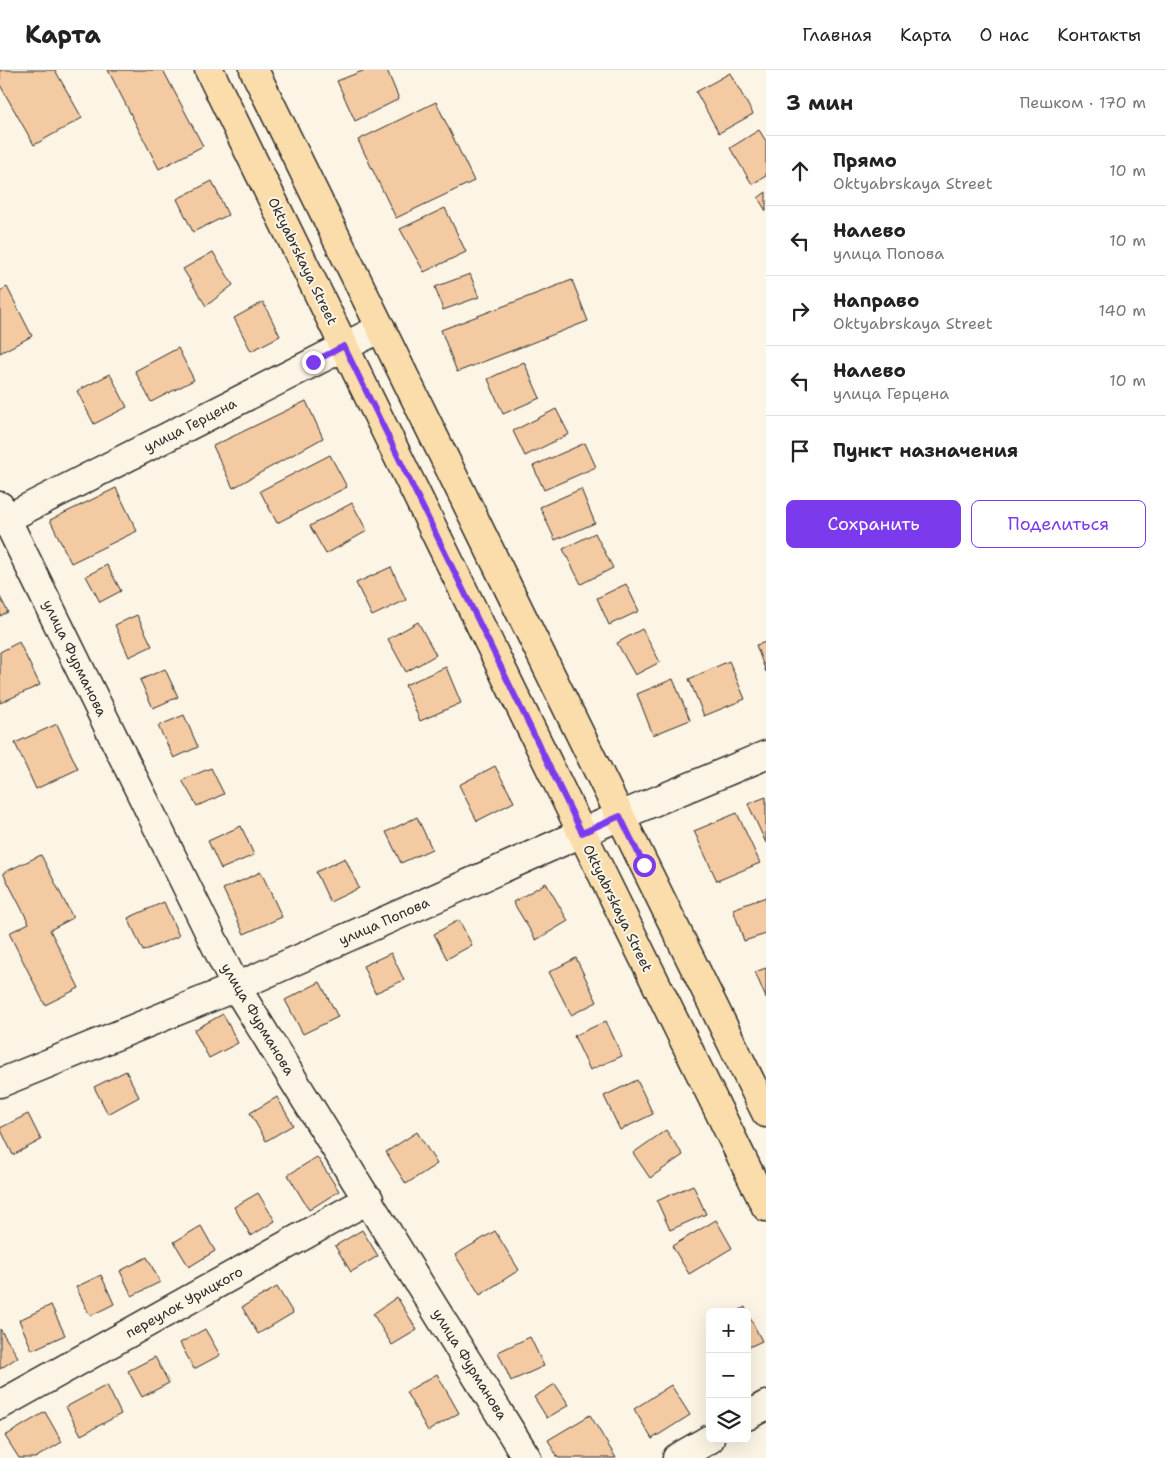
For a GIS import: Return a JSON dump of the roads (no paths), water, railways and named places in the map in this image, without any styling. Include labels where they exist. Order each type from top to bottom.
[{"type":"main road","name":"Oktyabrskaya Street","points":[[209,70],[766,1207]]},
{"type":"main road","points":[[254,70],[766,1114]]},
{"type":"street","name":"улица Герцена","points":[[2,515],[381,328]]},
{"type":"street","name":"улица Фурманова","points":[[2,515],[236,987],[528,1458]]},
{"type":"street","name":"улица Попова","points":[[0,1083],[236,987],[620,816],[766,755]]},
{"type":"street","name":"переулок Урицкого","points":[[0,1405],[369,1200]]},
{"type":"street","points":[[751,1414],[766,1405]]},
{"type":"street","points":[[677,1458],[706,1441]]}]
